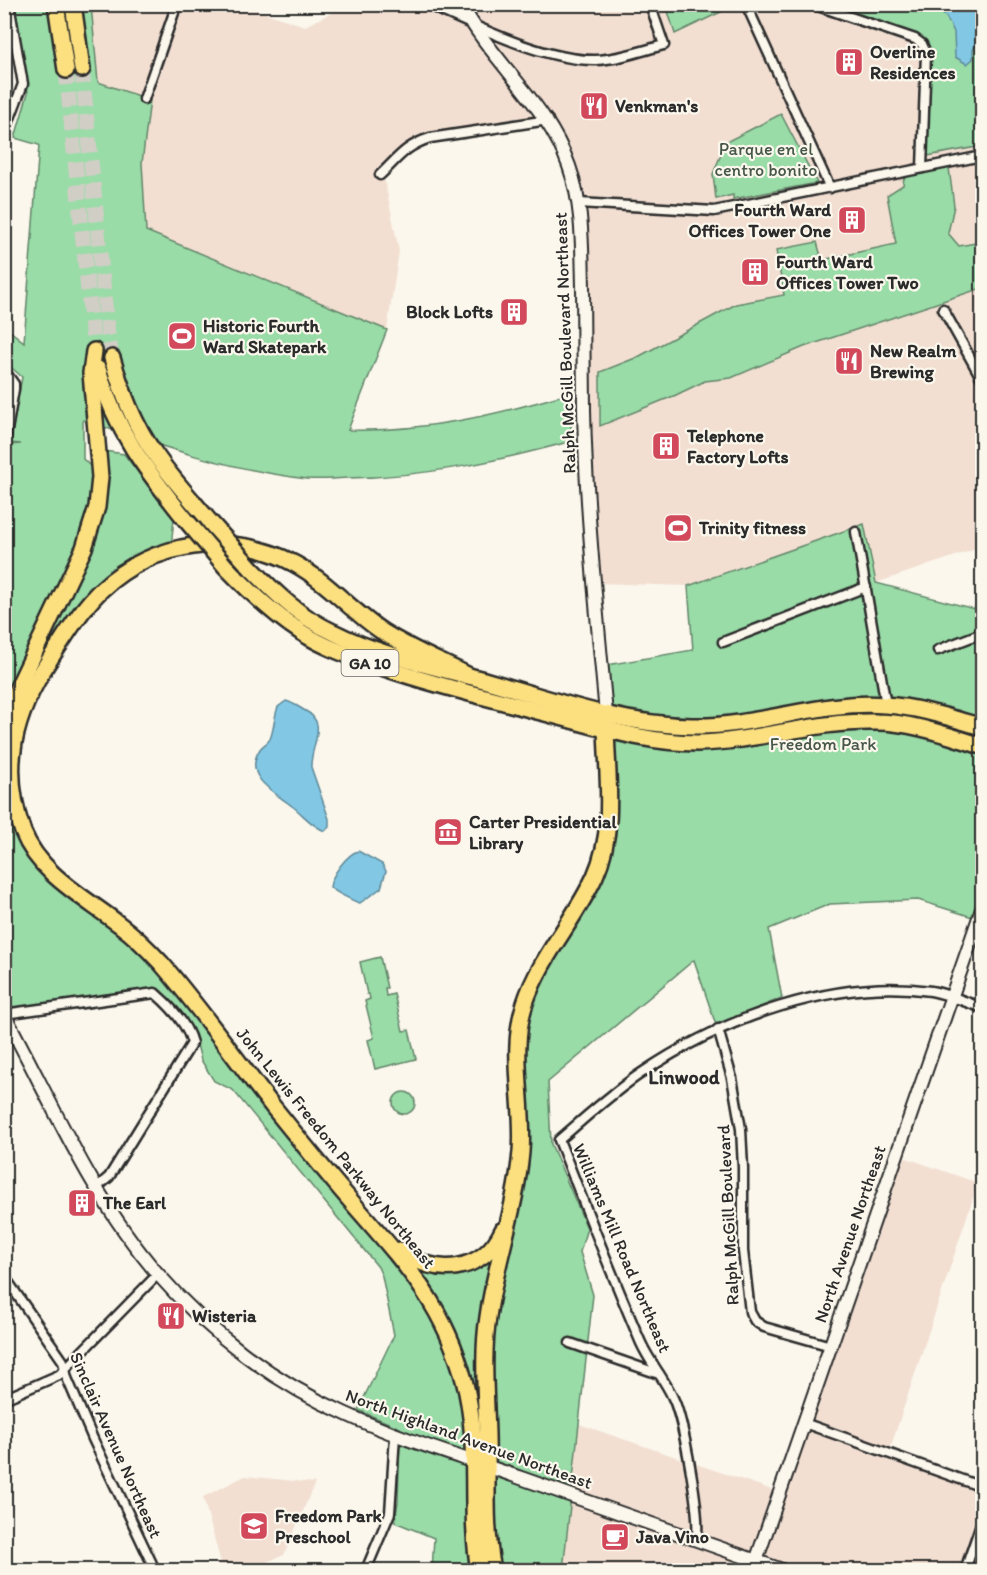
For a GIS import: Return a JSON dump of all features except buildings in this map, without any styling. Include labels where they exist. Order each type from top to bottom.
[{"type":"highway","points":[[56,4],[66,70]]},
{"type":"highway","points":[[73,4],[82,69]]},
{"type":"highway","name":"GA 10","points":[[10,787],[6,771],[5,742],[12,703],[89,538],[99,492],[99,455],[91,373],[94,351],[105,393],[117,423],[140,461],[186,520],[251,594],[303,633],[349,656],[450,689],[606,722],[711,726],[835,708],[886,705],[932,713],[982,727]]},
{"type":"highway","name":"GA 10","points":[[112,358],[128,405],[142,434],[165,468],[210,522],[284,602],[332,632],[386,653],[469,676],[606,722],[676,742],[718,742],[822,726],[878,722],[940,733],[982,746]]},
{"type":"highway","points":[[10,787],[13,746],[27,699],[39,676],[78,618],[102,589],[121,574],[145,560],[176,549],[196,546],[241,546],[284,558],[320,580],[385,634],[469,676]]},
{"type":"highway","name":"John Lewis Freedom Parkway Northeast","points":[[479,1570],[475,1532],[488,1318],[515,1192],[521,1152],[522,1124],[518,1076],[520,1027],[532,984],[596,875],[606,843],[609,811],[606,722]]},
{"type":"highway","name":"John Lewis Freedom Parkway Northeast","points":[[10,787],[24,836],[47,868],[121,925],[152,954],[213,1026],[271,1105],[330,1177],[378,1230],[424,1289],[452,1341],[465,1383],[480,1464],[493,1570]]},
{"type":"highway","points":[[378,1230],[418,1262],[438,1268],[459,1266],[480,1257],[493,1245],[504,1228],[515,1192]]},
{"type":"main road","name":"Ralph McGill Boulevard Northeast","points":[[461,4],[487,44],[548,120],[569,166],[579,203],[582,239],[586,454],[606,722]]},
{"type":"main road","name":"North Avenue Northeast","points":[[754,1566],[982,909]]},
{"type":"main road","name":"North Highland Avenue Northeast","points":[[5,1014],[96,1188],[121,1226],[158,1274],[185,1304],[257,1364],[344,1414],[395,1435],[696,1540],[754,1566],[782,1570]]},
{"type":"street","points":[[4,134],[8,113],[23,84],[9,4]]},
{"type":"street","points":[[144,99],[177,4]]},
{"type":"street","points":[[426,4],[475,26],[547,52],[594,60],[618,58],[664,45],[650,4]]},
{"type":"street","points":[[746,4],[830,188]]},
{"type":"street","points":[[812,4],[915,39],[922,44],[926,53],[922,168]]},
{"type":"street","points":[[380,175],[401,152],[422,140],[548,120]]},
{"type":"street","points":[[579,203],[714,211],[982,156]]},
{"type":"street","points":[[943,309],[979,367],[982,379]]},
{"type":"street","points":[[4,369],[14,384],[4,448]]},
{"type":"street","points":[[856,532],[886,705]]},
{"type":"street","points":[[723,642],[866,587]]},
{"type":"street","points":[[938,650],[982,633]]},
{"type":"street","points":[[718,1029],[780,1006],[846,993],[912,989],[933,991],[982,1008]]},
{"type":"street","points":[[5,1014],[155,993],[177,1016],[190,1036],[192,1043],[109,1177],[96,1188]]},
{"type":"street","name":"Williams Mill Road Northeast","points":[[696,1540],[698,1529],[682,1422],[674,1399],[642,1345],[559,1140],[641,1073],[679,1049],[718,1029]]},
{"type":"street","name":"Ralph McGill Boulevard","points":[[718,1029],[732,1078],[741,1129],[743,1251],[750,1312],[755,1321],[764,1327],[831,1346]]},
{"type":"street","points":[[4,1399],[58,1376],[158,1274]]},
{"type":"street","name":"Sinclair Avenue Northeast","points":[[4,1276],[63,1361],[64,1370],[93,1438],[155,1570]]},
{"type":"street","points":[[570,1343],[659,1374]]},
{"type":"street","points":[[804,1423],[982,1487]]},
{"type":"street","points":[[366,1570],[390,1513],[395,1435]]},
{"type":"street","points":[[965,1570],[982,1521]]},
{"type":"shaded area","points":[[337,4],[982,5],[982,547],[876,583],[863,525],[688,586],[596,583],[578,202],[548,120],[430,137],[383,172],[399,251],[387,330],[146,231],[142,163],[150,100],[98,82],[91,5],[241,5],[305,26],[333,12]]},
{"type":"shaded area","points":[[898,1155],[978,1183],[889,1452],[982,1485],[982,1570],[768,1570],[755,1566],[753,1570],[563,1570],[579,1424],[778,1492]]},
{"type":"shaded area","name":"Freedom Park Preschool","points":[[245,1476],[315,1483],[284,1555],[259,1565],[259,1570],[212,1570],[221,1563],[203,1497]]},
{"type":"green space","points":[[15,5],[91,5],[98,82],[150,100],[142,163],[146,231],[387,330],[348,430],[404,428],[460,421],[569,393],[572,441],[461,467],[405,475],[312,479],[278,475],[222,463],[83,420],[83,459],[94,470],[87,529],[5,722],[4,559],[9,445],[21,444],[10,443],[22,377],[5,362],[5,327],[24,342],[39,145],[15,138],[28,93]]},
{"type":"green space","points":[[666,5],[728,5],[729,8],[675,34]]},
{"type":"green space","points":[[799,5],[982,5],[982,146],[927,156],[921,53],[915,45]]},
{"type":"green space","name":"Parque en el centro bonito","points":[[781,114],[817,183],[733,199],[733,195],[716,199],[713,174],[726,142]]},
{"type":"green space","points":[[949,168],[954,206],[948,233],[959,246],[982,242],[982,288],[804,347],[731,378],[705,381],[600,426],[600,372],[638,357],[736,304],[784,295],[776,250],[817,242],[822,260],[896,244],[887,195],[903,185],[904,177]]},
{"type":"green space","points":[[104,451],[124,454],[174,518],[171,547],[119,571],[16,700],[79,567]]},
{"type":"green space","name":"Freedom Park","points":[[864,524],[876,583],[982,611],[982,920],[918,900],[830,904],[769,929],[782,998],[716,1025],[694,960],[548,1082],[551,1144],[587,1228],[580,1252],[593,1295],[563,1570],[432,1570],[434,1538],[395,1522],[398,1502],[400,1428],[358,1410],[394,1335],[382,1276],[378,1267],[233,1090],[214,1081],[201,1060],[194,1033],[153,988],[39,1005],[10,1007],[4,994],[4,784],[14,824],[35,863],[117,927],[167,977],[370,1228],[438,1273],[510,1238],[530,1150],[529,1094],[525,1081],[526,1018],[544,974],[595,897],[609,856],[601,708],[595,667],[693,650],[688,586]]},
{"type":"green space","points":[[380,957],[387,988],[385,988],[386,996],[394,994],[403,1031],[409,1030],[416,1059],[375,1069],[368,1040],[374,1038],[365,1001],[370,999],[360,962]]},
{"type":"green space","points":[[404,1092],[412,1095],[415,1103],[412,1111],[404,1114],[396,1111],[393,1103],[396,1095]]},
{"type":"water","points":[[933,5],[982,5],[982,31],[973,50],[973,59],[967,64],[955,57],[954,32],[946,17]]},
{"type":"water","points":[[286,701],[312,715],[316,721],[317,735],[311,767],[329,819],[329,827],[325,831],[311,823],[262,783],[257,776],[255,759],[260,749],[270,739],[278,707]]},
{"type":"water","points":[[358,851],[382,864],[386,871],[381,888],[360,903],[330,887],[340,866],[349,856]]},
{"type":"tunnel","points":[[82,69],[112,358]]},
{"type":"tunnel","points":[[66,70],[94,351]]},
{"type":"place","name":"Overline Residences","points":[[849,62]]},
{"type":"place","name":"Venkman's","points":[[594,106]]},
{"type":"place","name":"Fourth Ward Offices Tower One","points":[[852,220]]},
{"type":"place","name":"Fourth Ward Offices Tower Two","points":[[755,272]]},
{"type":"place","name":"Block Lofts","points":[[514,312]]},
{"type":"place","name":"Historic Fourth Ward Skatepark","points":[[182,336]]},
{"type":"place","name":"New Realm Brewing","points":[[849,361]]},
{"type":"place","name":"Telephone Factory Lofts","points":[[666,446]]},
{"type":"place","name":"Trinity fitness","points":[[678,528]]},
{"type":"place","name":"Carter Presidential Library","points":[[448,832]]},
{"type":"place","name":"The Earl","points":[[82,1203]]},
{"type":"place","name":"Wisteria","points":[[171,1316]]},
{"type":"place","name":"Freedom Park Preschool","points":[[254,1526]]},
{"type":"place","name":"Java Vino","points":[[615,1537]]},
{"type":"district","name":"Linwood","points":[[684,1077]]}]
